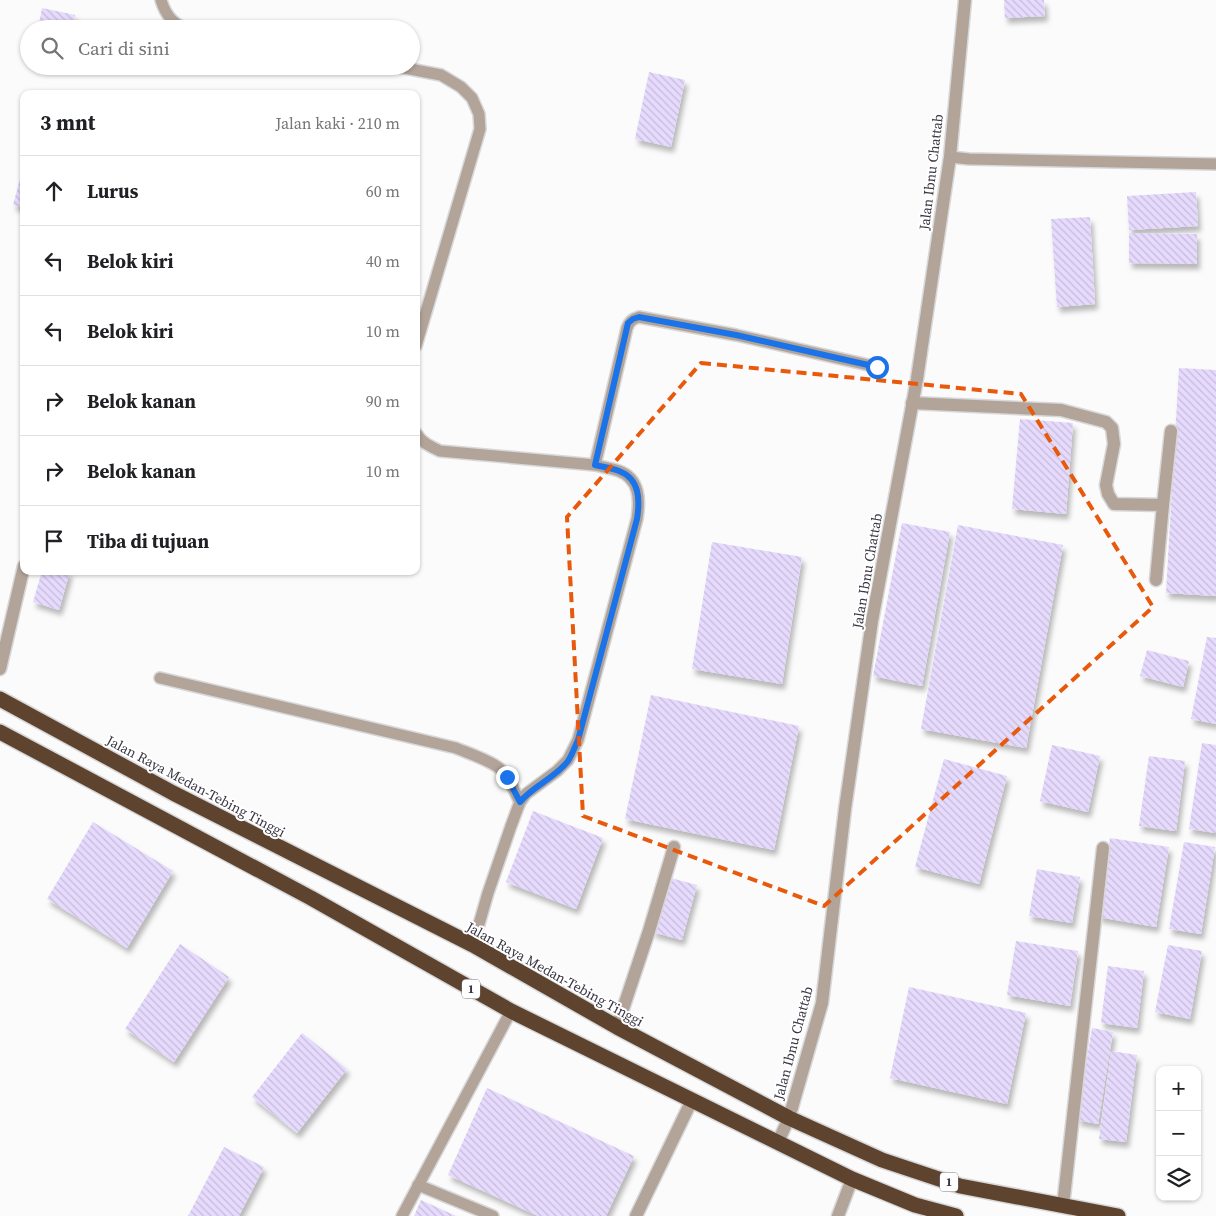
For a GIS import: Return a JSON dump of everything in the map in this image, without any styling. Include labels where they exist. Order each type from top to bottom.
[{"type":"highway","name":"Jalan Raya Medan-Tebing Tinggi","points":[[0,699],[173,793],[473,946],[617,1027],[789,1118],[882,1160],[960,1186],[1118,1216]]},
{"type":"highway","name":"1","points":[[0,732],[310,898],[511,1011],[852,1179],[915,1205],[956,1216]]},
{"type":"street","name":"Jalan Ibnu Chattab","points":[[778,1142],[789,1118],[822,1003],[845,808],[872,621],[912,403],[950,157],[965,0]]},
{"type":"street","points":[[912,403],[1061,410],[1106,422],[1112,428],[1114,444],[1106,485],[1108,494],[1114,504],[1163,505]]},
{"type":"street","points":[[1156,580],[1172,431]]},
{"type":"street","points":[[0,669],[22,575]]},
{"type":"street","points":[[617,1027],[649,931],[674,847]]},
{"type":"street","points":[[1063,1206],[1103,848]]},
{"type":"street","points":[[636,1216],[692,1100]]},
{"type":"street","points":[[838,1216],[852,1179]]},
{"type":"lane","points":[[161,0],[164,9],[172,20]]},
{"type":"lane","points":[[420,71],[441,75],[461,87],[472,98],[479,114],[480,129],[420,332]]},
{"type":"lane","points":[[950,157],[1216,164]]},
{"type":"lane","points":[[595,465],[628,323],[633,319],[639,317],[736,335],[877,367]]},
{"type":"lane","points":[[420,438],[427,445],[440,451],[595,465],[620,471],[632,480],[637,491],[639,504],[637,519],[578,740],[568,760],[557,772],[526,794],[520,802],[488,894],[473,946]]},
{"type":"lane","points":[[160,678],[456,748],[500,768],[520,802]]},
{"type":"lane","points":[[402,1216],[511,1011]]},
{"type":"lane","points":[[418,1184],[493,1216]]},
{"type":"highlighted area","points":[[701,363],[1021,394],[1153,607],[824,906],[583,816],[567,517]]},
{"type":"building","points":[[1004,0],[1044,0],[1045,16],[1005,18]]},
{"type":"building","points":[[42,8],[75,15],[74,20],[40,20]]},
{"type":"building","points":[[649,72],[685,80],[671,147],[635,139]]},
{"type":"building","points":[[20,179],[20,207],[13,205]]},
{"type":"building","points":[[1196,192],[1198,226],[1129,230],[1127,196]]},
{"type":"building","points":[[1090,217],[1095,304],[1057,307],[1051,219]]},
{"type":"building","points":[[1129,233],[1197,234],[1197,264],[1129,263]]},
{"type":"building","points":[[1179,368],[1216,370],[1216,596],[1166,593]]},
{"type":"building","points":[[1020,419],[1073,423],[1066,514],[1012,509]]},
{"type":"building","points":[[902,523],[950,532],[922,686],[873,676]]},
{"type":"building","points":[[958,525],[1063,545],[1026,748],[921,729]]},
{"type":"building","points":[[712,542],[802,557],[782,684],[692,669]]},
{"type":"building","points":[[41,575],[69,575],[59,610],[33,602]]},
{"type":"building","points":[[1207,637],[1216,638],[1216,724],[1191,719]]},
{"type":"building","points":[[1147,650],[1189,661],[1183,687],[1140,676]]},
{"type":"building","points":[[651,695],[799,726],[774,850],[625,819]]},
{"type":"building","points":[[1202,743],[1216,745],[1216,833],[1189,829]]},
{"type":"building","points":[[1052,745],[1100,756],[1088,812],[1040,801]]},
{"type":"building","points":[[1149,756],[1185,761],[1176,831],[1139,826]]},
{"type":"building","points":[[944,759],[1007,776],[979,884],[915,867]]},
{"type":"building","points":[[533,811],[603,838],[576,909],[506,882]]},
{"type":"building","points":[[93,822],[173,871],[127,948],[47,899]]},
{"type":"building","points":[[1110,838],[1169,847],[1156,927],[1098,917]]},
{"type":"building","points":[[1184,842],[1215,847],[1201,934],[1169,929]]},
{"type":"building","points":[[1037,869],[1080,877],[1072,923],[1029,916]]},
{"type":"building","points":[[667,877],[697,885],[682,940],[652,932]]},
{"type":"building","points":[[1016,941],[1078,951],[1070,1006],[1007,995]]},
{"type":"building","points":[[180,944],[229,977],[174,1062],[125,1029]]},
{"type":"building","points":[[1168,945],[1202,951],[1190,1019],[1155,1012]]},
{"type":"building","points":[[1108,966],[1144,971],[1137,1028],[1101,1023]]},
{"type":"building","points":[[909,987],[1026,1013],[1007,1104],[890,1078]]},
{"type":"building","points":[[1092,1028],[1113,1032],[1098,1124],[1077,1120]]},
{"type":"building","points":[[302,1033],[347,1069],[297,1133],[252,1097]]},
{"type":"building","points":[[1111,1051],[1137,1055],[1126,1142],[1099,1139]]},
{"type":"building","points":[[487,1088],[634,1156],[606,1216],[538,1216],[448,1175]]},
{"type":"building","points":[[224,1147],[264,1167],[239,1216],[188,1216]]},
{"type":"building","points":[[421,1200],[456,1216],[414,1216]]},
{"type":"route","points":[[507,777],[520,802],[526,794],[557,772],[568,760],[578,740],[637,519],[639,504],[637,491],[632,480],[620,471],[595,465],[628,323],[639,317],[736,335],[877,367]]}]
